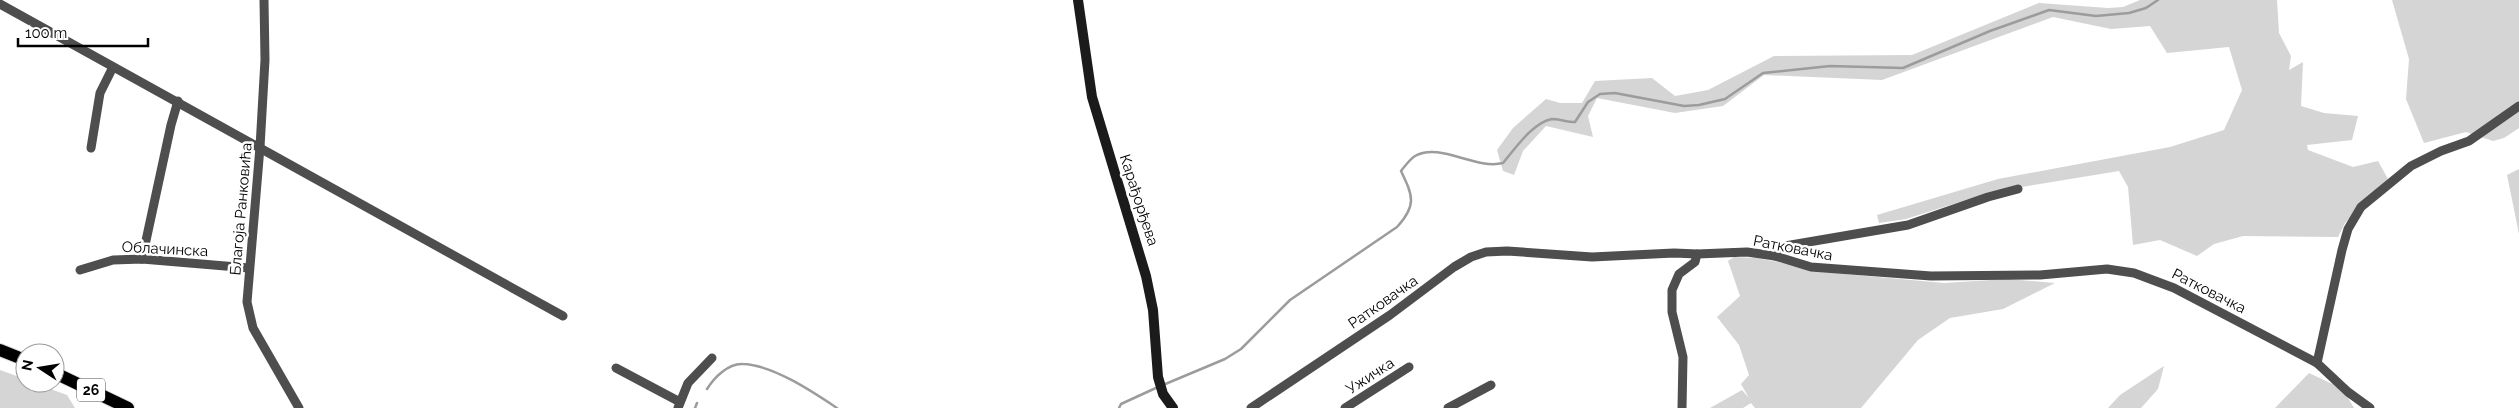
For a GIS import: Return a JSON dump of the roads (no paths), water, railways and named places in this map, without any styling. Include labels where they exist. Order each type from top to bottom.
[{"type":"main road","points":[[0,350],[15,356]]},
{"type":"main road","name":"26","points":[[65,378],[128,408]]},
{"type":"street","name":"Благоја Ранковића","points":[[264,0],[265,60],[247,302],[254,328],[299,408]]},
{"type":"street","name":"Карађорђева","points":[[1078,0],[1092,97],[1152,297],[1160,383],[1172,408]]},
{"type":"street","points":[[0,4],[563,316]]},
{"type":"street","points":[[91,148],[100,93],[113,67]]},
{"type":"street","points":[[142,259],[170,125],[178,102]]},
{"type":"street","points":[[2316,362],[2348,229],[2361,207],[2411,166],[2441,151],[2469,141],[2519,106]]},
{"type":"street","points":[[1775,256],[1785,246],[1908,225],[1988,197],[2018,189]]},
{"type":"street","name":"Ратковачка","points":[[1251,408],[1352,342],[1454,267],[1471,257],[1486,252],[1507,251],[1592,257],[1674,252],[1696,254],[1747,252],[1775,256],[1811,267],[1931,276],[2040,275],[2107,269],[2134,273],[2174,288],[2316,362],[2348,392],[2370,408]]},
{"type":"street","points":[[1682,408],[1683,357],[1672,312],[1672,290],[1679,274],[1695,262],[1696,254]]},
{"type":"street","name":"Облачинска","points":[[80,270],[113,260],[142,259],[249,268]]},
{"type":"street","points":[[616,368],[679,405],[688,382],[712,358]]},
{"type":"street","name":"Ужичка","points":[[1345,408],[1409,367]]},
{"type":"street","points":[[1448,408],[1491,385]]},
{"type":"street","points":[[2348,392],[2357,408]]},
{"type":"waterway","points":[[1163,385],[1225,359],[1241,349],[1290,300],[1397,227],[1408,212],[1411,200],[1401,171],[1415,156],[1435,152],[1481,163],[1503,163],[1538,125],[1552,119],[1575,122],[1588,102],[1600,94],[1615,93],[1684,106],[1699,105],[1725,99],[1763,73],[1830,66],[1903,68],[1990,31],[2049,10],[2096,16],[2129,13],[2146,8],[2158,0]]},
{"type":"waterway","points":[[707,389],[713,380],[727,369],[737,364],[743,364],[780,374],[837,408]]},
{"type":"waterway","points":[[1119,408],[1121,404],[1158,387]]},
{"type":"waterway","points":[[695,408],[697,403]]}]
